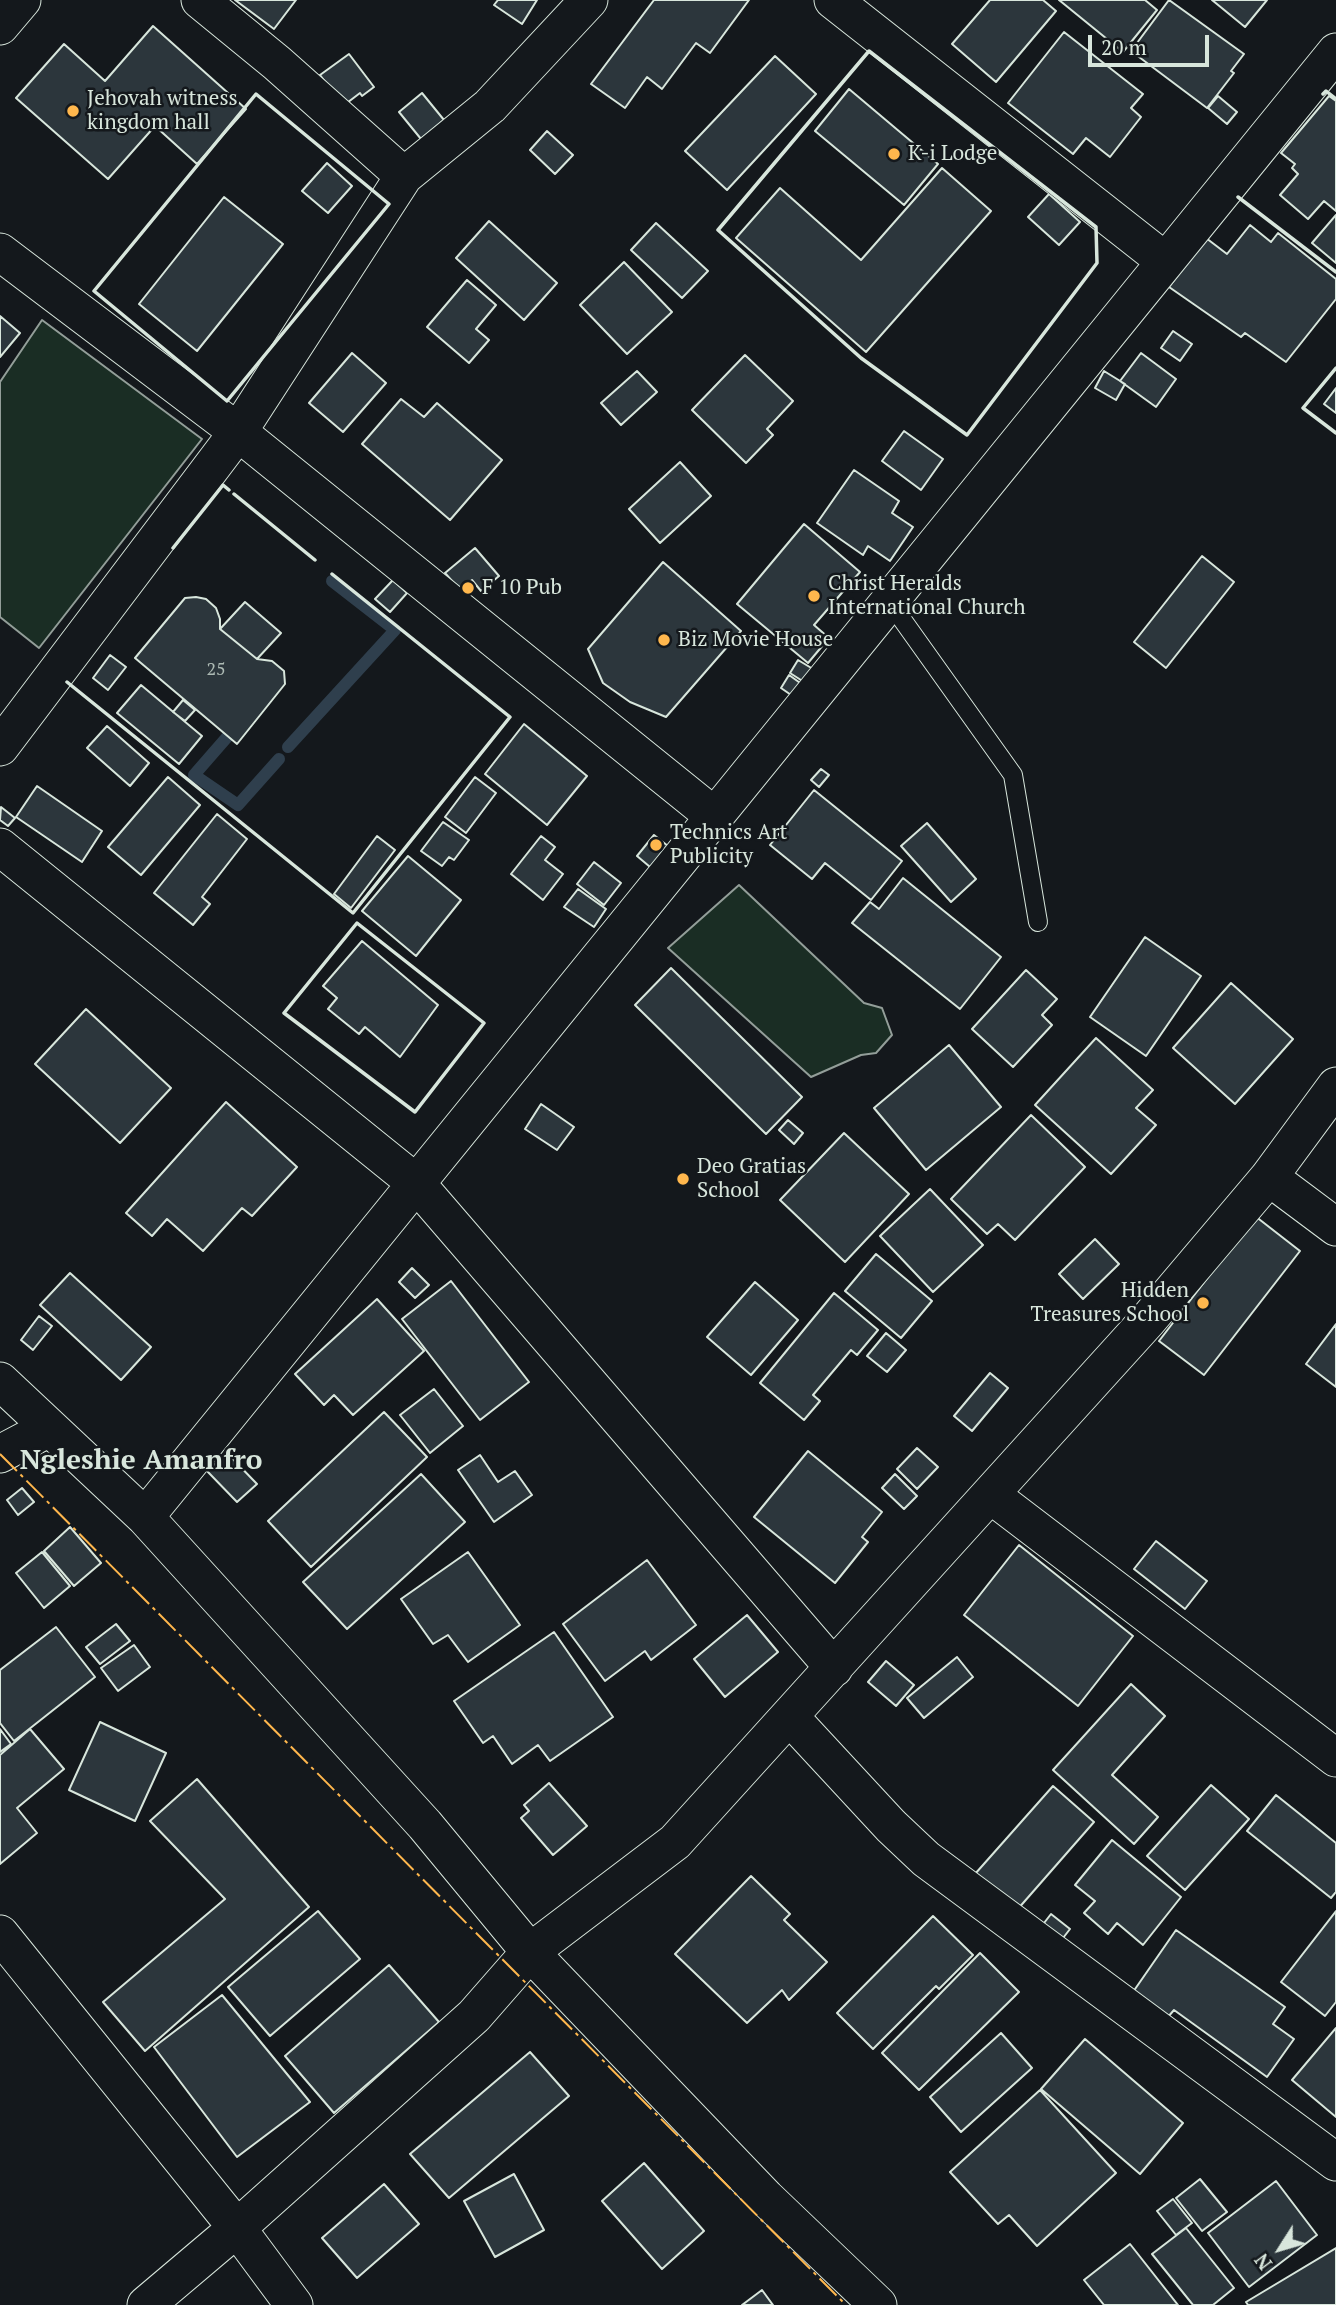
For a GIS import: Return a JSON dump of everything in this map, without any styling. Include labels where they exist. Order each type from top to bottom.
[{"type":"street","points":[[0,26],[22,0]]},
{"type":"street","points":[[200,0],[404,176]]},
{"type":"street","points":[[0,747],[238,432],[404,176],[490,106],[589,0]]},
{"type":"street","points":[[833,0],[1165,261]]},
{"type":"street","points":[[145,1517],[1165,261],[1334,57]]},
{"type":"street","points":[[0,252],[238,432],[714,816]]},
{"type":"street","points":[[0,847],[416,1183],[834,1668]]},
{"type":"street","points":[[146,2305],[237,2228],[474,2016],[530,1952],[675,1842],[1149,1320],[1269,1177],[1336,1086]]},
{"type":"street","points":[[1269,1177],[1336,1227]]},
{"type":"street","points":[[0,1381],[145,1517],[425,1825],[530,1952],[766,2198],[878,2305]]},
{"type":"street","points":[[0,1454],[50,1428]]},
{"type":"street","points":[[991,1495],[1336,1758]]},
{"type":"street","points":[[790,1717],[891,1826],[926,1859],[1336,2162]]},
{"type":"street","points":[[0,1934],[237,2228],[294,2305]]},
{"type":"lane","points":[[889,601],[1013,775],[1038,922]]},
{"type":"green space","points":[[42,320],[202,439],[39,648],[0,617],[0,382]]},
{"type":"green space","points":[[739,885],[864,1003],[882,1008],[892,1035],[876,1053],[861,1055],[811,1077],[668,948]]},
{"type":"building","points":[[235,0],[296,0],[274,29]]},
{"type":"building","points":[[498,0],[537,0],[522,24],[494,5]]},
{"type":"building","points":[[654,0],[749,0],[710,53],[696,43],[662,89],[647,77],[625,108],[591,84]]},
{"type":"building","points":[[990,0],[1043,0],[1056,11],[996,82],[952,44]]},
{"type":"building","points":[[1059,0],[1145,0],[1157,10],[1123,52]]},
{"type":"building","points":[[1169,0],[1244,54],[1231,71],[1234,73],[1207,108],[1131,51]]},
{"type":"building","points":[[1212,0],[1267,0],[1245,27]]},
{"type":"building","points":[[153,26],[246,109],[197,164],[155,126],[108,179],[16,98],[64,44],[105,81]]},
{"type":"building","points":[[1064,32],[1143,94],[1131,108],[1141,117],[1110,157],[1086,138],[1073,154],[1008,103]]},
{"type":"building","points":[[349,54],[374,87],[362,96],[360,93],[343,106],[320,75]]},
{"type":"building","points":[[775,56],[816,94],[727,190],[685,151]]},
{"type":"building","points":[[849,89],[938,164],[904,205],[815,131]]},
{"type":"building","points":[[422,93],[444,120],[421,139],[399,112]]},
{"type":"building","points":[[1218,96],[1237,112],[1227,124],[1208,108]]},
{"type":"building","points":[[1329,96],[1336,101],[1336,211],[1324,201],[1308,219],[1280,195],[1298,174],[1292,168],[1295,164],[1281,153]]},
{"type":"building","points":[[547,131],[573,155],[555,174],[530,150]]},
{"type":"building","points":[[327,163],[352,186],[328,213],[302,191]]},
{"type":"building","points":[[942,168],[991,211],[866,352],[736,238],[780,188],[861,260]]},
{"type":"building","points":[[1049,194],[1080,222],[1059,245],[1028,217]]},
{"type":"building","points":[[224,197],[283,244],[197,351],[139,304]]},
{"type":"building","points":[[1336,215],[1336,263],[1312,243]]},
{"type":"building","points":[[489,221],[557,283],[524,320],[456,258]]},
{"type":"building","points":[[656,223],[708,271],[682,298],[631,250]]},
{"type":"building","points":[[1250,225],[1271,242],[1278,233],[1336,279],[1336,299],[1286,362],[1245,333],[1241,337],[1169,287],[1206,238],[1227,254]]},
{"type":"building","points":[[624,262],[672,312],[627,354],[580,305]]},
{"type":"building","points":[[467,280],[496,305],[476,329],[489,340],[469,363],[427,327]]},
{"type":"building","points":[[0,316],[20,333],[0,357]]},
{"type":"building","points":[[1173,331],[1192,344],[1180,361],[1161,348]]},
{"type":"building","points":[[352,353],[386,383],[343,432],[309,403]]},
{"type":"building","points":[[1141,353],[1176,379],[1156,407],[1120,381]]},
{"type":"building","points":[[745,355],[793,401],[767,429],[773,435],[746,463],[692,410]]},
{"type":"building","points":[[637,371],[657,392],[621,425],[601,403]]},
{"type":"building","points":[[1104,371],[1125,384],[1116,400],[1095,388]]},
{"type":"building","points":[[1336,388],[1336,413],[1324,404]]},
{"type":"building","points":[[401,399],[424,417],[437,403],[502,460],[450,520],[362,444]]},
{"type":"building","points":[[904,431],[943,459],[921,490],[882,461]]},
{"type":"building","points":[[680,462],[711,496],[660,543],[629,509]]},
{"type":"building","points":[[854,470],[899,501],[892,513],[913,527],[890,561],[868,546],[863,555],[817,523]]},
{"type":"building","points":[[804,524],[860,572],[814,625],[829,638],[808,663],[737,604]]},
{"type":"building","points":[[475,548],[499,576],[481,591],[472,580],[460,590],[445,573]]},
{"type":"building","points":[[1202,556],[1234,582],[1166,668],[1134,642]]},
{"type":"building","name":"Biz Movie House","points":[[663,562],[741,631],[666,717],[630,702],[603,683],[588,649]]},
{"type":"building","points":[[393,580],[407,593],[390,612],[375,599]]},
{"type":"building","points":[[185,598],[206,599],[216,608],[220,629],[257,659],[272,661],[284,671],[285,684],[237,744],[135,658]]},
{"type":"building","points":[[245,602],[281,633],[257,659],[220,629]]},
{"type":"building","points":[[110,655],[126,667],[108,690],[93,678]]},
{"type":"building","points":[[798,660],[813,669],[804,682],[790,673]]},
{"type":"building","points":[[789,675],[803,685],[794,697],[781,688]]},
{"type":"building","points":[[141,685],[202,736],[179,764],[117,713]]},
{"type":"building","points":[[183,700],[195,710],[185,721],[173,712]]},
{"type":"building","points":[[524,724],[587,776],[547,825],[485,774]]},
{"type":"building","points":[[107,726],[149,763],[130,786],[87,748]]},
{"type":"building","points":[[821,769],[829,775],[819,787],[811,780]]},
{"type":"building","points":[[168,777],[200,805],[141,875],[108,847]]},
{"type":"building","points":[[475,777],[496,793],[466,833],[445,817]]},
{"type":"building","points":[[37,786],[102,831],[82,862],[16,817]]},
{"type":"building","points":[[814,790],[902,861],[871,900],[825,863],[812,879],[770,845]]},
{"type":"building","points":[[1,807],[15,818],[8,826],[0,820]]},
{"type":"building","points":[[217,814],[247,839],[202,897],[210,904],[193,925],[154,893]]},
{"type":"building","points":[[443,822],[469,840],[454,860],[449,857],[442,866],[421,851]]},
{"type":"building","points":[[927,823],[976,879],[951,902],[901,846]]},
{"type":"building","points":[[654,835],[673,850],[656,872],[637,856]]},
{"type":"building","points":[[377,836],[395,850],[351,908],[334,894]]},
{"type":"building","points":[[541,836],[555,847],[545,860],[563,874],[543,900],[511,874]]},
{"type":"building","points":[[408,856],[461,900],[416,956],[362,911]]},
{"type":"building","points":[[594,862],[621,883],[604,905],[577,884]]},
{"type":"building","points":[[903,878],[1001,957],[960,1009],[852,923],[870,902],[879,909]]},
{"type":"building","points":[[578,889],[606,909],[594,927],[564,907]]},
{"type":"building","points":[[1145,937],[1201,976],[1146,1056],[1090,1017]]},
{"type":"building","points":[[362,941],[438,1005],[400,1057],[365,1027],[359,1034],[328,1009],[337,998],[323,986]]},
{"type":"building","points":[[671,968],[802,1097],[766,1134],[635,1005]]},
{"type":"building","points":[[1026,970],[1057,999],[1042,1015],[1052,1025],[1013,1067],[972,1029]]},
{"type":"building","points":[[1231,983],[1293,1039],[1235,1104],[1173,1048]]},
{"type":"building","points":[[86,1009],[171,1088],[120,1143],[35,1064]]},
{"type":"building","points":[[1096,1038],[1153,1090],[1136,1108],[1156,1125],[1111,1174],[1035,1105]]},
{"type":"building","points":[[949,1045],[1001,1107],[926,1170],[874,1108]]},
{"type":"building","points":[[226,1102],[297,1167],[252,1216],[242,1208],[203,1251],[167,1219],[152,1236],[126,1213]]},
{"type":"building","points":[[541,1104],[574,1127],[557,1150],[525,1129]]},
{"type":"building","points":[[1031,1115],[1085,1167],[1015,1240],[998,1224],[987,1234],[951,1199]]},
{"type":"building","points":[[788,1120],[803,1133],[794,1144],[779,1130]]},
{"type":"building","points":[[844,1133],[909,1194],[845,1262],[780,1200]]},
{"type":"building","points":[[930,1189],[983,1245],[933,1292],[880,1236]]},
{"type":"building","points":[[1255,1216],[1300,1251],[1204,1375],[1159,1341]]},
{"type":"building","points":[[1095,1239],[1119,1264],[1083,1299],[1059,1274]]},
{"type":"building","points":[[876,1254],[932,1301],[901,1338],[845,1291]]},
{"type":"building","points":[[412,1268],[429,1285],[415,1298],[399,1282]]},
{"type":"building","points":[[70,1273],[151,1347],[121,1380],[40,1305]]},
{"type":"building","points":[[451,1281],[529,1382],[480,1420],[402,1319]]},
{"type":"building","points":[[755,1282],[798,1320],[751,1375],[707,1337]]},
{"type":"building","points":[[834,1293],[878,1330],[857,1355],[851,1350],[813,1395],[820,1401],[804,1420],[760,1383]]},
{"type":"building","points":[[377,1299],[424,1351],[353,1415],[334,1395],[324,1405],[295,1374]]},
{"type":"building","points":[[39,1316],[52,1326],[33,1350],[21,1340]]},
{"type":"building","points":[[1336,1324],[1336,1387],[1306,1364]]},
{"type":"building","points":[[886,1333],[906,1350],[887,1372],[867,1356]]},
{"type":"building","points":[[990,1373],[1008,1388],[972,1431],[954,1416]]},
{"type":"building","points":[[434,1389],[463,1426],[430,1453],[400,1415]]},
{"type":"building","points":[[384,1412],[427,1457],[311,1567],[268,1521]]},
{"type":"building","points":[[917,1448],[938,1467],[917,1489],[897,1469]]},
{"type":"building","points":[[808,1451],[882,1512],[862,1537],[868,1542],[835,1583],[754,1517]]},
{"type":"building","points":[[227,1453],[257,1484],[237,1502],[207,1471]]},
{"type":"building","points":[[480,1455],[498,1482],[515,1471],[532,1495],[494,1522],[458,1470]]},
{"type":"building","points":[[421,1474],[465,1522],[347,1629],[303,1582]]},
{"type":"building","points":[[895,1474],[917,1496],[904,1509],[882,1488]]},
{"type":"building","points":[[22,1488],[34,1502],[18,1515],[7,1500]]},
{"type":"building","points":[[70,1527],[101,1563],[74,1586],[44,1551]]},
{"type":"building","points":[[1156,1541],[1207,1581],[1185,1609],[1134,1569]]},
{"type":"building","points":[[1019,1545],[1133,1636],[1078,1706],[964,1615]]},
{"type":"building","points":[[42,1552],[70,1586],[44,1608],[16,1573]]},
{"type":"building","points":[[468,1552],[520,1625],[468,1662],[448,1635],[433,1644],[401,1599]]},
{"type":"building","points":[[647,1560],[696,1625],[651,1660],[645,1651],[605,1681],[563,1624]]},
{"type":"building","points":[[747,1615],[778,1652],[725,1697],[694,1659]]},
{"type":"building","points":[[116,1624],[130,1641],[100,1664],[86,1647]]},
{"type":"building","points":[[56,1627],[95,1677],[14,1741],[0,1723],[0,1670]]},
{"type":"building","points":[[554,1632],[613,1717],[550,1761],[538,1745],[512,1764],[493,1736],[483,1743],[454,1701]]},
{"type":"building","points":[[134,1645],[150,1667],[118,1691],[101,1668]]},
{"type":"building","points":[[957,1657],[973,1677],[924,1718],[907,1698]]},
{"type":"building","points":[[886,1661],[914,1685],[896,1706],[868,1682]]},
{"type":"building","points":[[1131,1684],[1165,1716],[1112,1775],[1158,1817],[1134,1844],[1053,1770]]},
{"type":"building","points":[[100,1722],[166,1753],[135,1821],[69,1790]]},
{"type":"building","points":[[0,1729],[11,1744],[0,1752]]},
{"type":"building","points":[[30,1729],[64,1769],[17,1808],[37,1833],[0,1864],[0,1755]]},
{"type":"building","points":[[197,1779],[309,1907],[145,2051],[103,2002],[225,1899],[150,1821]]},
{"type":"building","points":[[549,1783],[587,1826],[553,1855],[521,1818],[529,1811],[524,1805]]},
{"type":"building","points":[[1211,1785],[1249,1819],[1185,1890],[1147,1856]]},
{"type":"building","points":[[1053,1786],[1094,1822],[1017,1910],[975,1874]]},
{"type":"building","points":[[1276,1795],[1336,1843],[1336,1892],[1331,1898],[1247,1831]]},
{"type":"building","points":[[1112,1840],[1181,1897],[1143,1945],[1117,1923],[1108,1934],[1084,1913],[1095,1901],[1075,1885]]},
{"type":"building","points":[[751,1876],[790,1914],[784,1920],[827,1962],[789,2000],[782,1990],[747,2023],[675,1954]]},
{"type":"building","points":[[318,1911],[360,1959],[270,2036],[228,1987]]},
{"type":"building","points":[[1336,1911],[1336,2002],[1325,2016],[1281,1982]]},
{"type":"building","points":[[1051,1914],[1070,1929],[1053,1951],[1034,1936]]},
{"type":"building","points":[[933,1916],[973,1955],[939,1989],[936,1986],[873,2049],[837,2013]]},
{"type":"building","points":[[1176,1930],[1285,2007],[1273,2024],[1294,2039],[1267,2077],[1174,2010],[1168,2017],[1133,1992]]},
{"type":"building","points":[[980,1953],[1019,1992],[919,2090],[882,2053]]},
{"type":"building","points":[[389,1965],[439,2022],[334,2113],[285,2056]]},
{"type":"building","points":[[222,1995],[310,2102],[237,2157],[154,2047]]},
{"type":"building","points":[[1336,2028],[1336,2117],[1292,2080]]},
{"type":"building","points":[[1001,2033],[1032,2068],[961,2132],[930,2097]]},
{"type":"building","points":[[1085,2039],[1183,2123],[1140,2174],[1041,2089]]},
{"type":"building","points":[[530,2052],[569,2096],[449,2198],[410,2154]]},
{"type":"building","points":[[1040,2090],[1116,2173],[1037,2246],[1009,2215],[998,2224],[950,2172]]},
{"type":"building","points":[[644,2163],[704,2231],[662,2269],[602,2201]]},
{"type":"building","points":[[514,2174],[544,2230],[495,2257],[464,2201]]},
{"type":"building","points":[[1200,2179],[1227,2212],[1202,2231],[1176,2198]]},
{"type":"building","points":[[1276,2181],[1317,2235],[1249,2287],[1208,2233]]},
{"type":"building","points":[[384,2184],[419,2224],[357,2278],[322,2238]]},
{"type":"building","points":[[1173,2199],[1192,2223],[1176,2235],[1157,2211]]},
{"type":"building","points":[[1186,2228],[1234,2288],[1213,2305],[1193,2305],[1152,2254]]},
{"type":"building","points":[[1130,2244],[1178,2305],[1104,2305],[1084,2280]]},
{"type":"building","points":[[1336,2248],[1336,2305],[1248,2305],[1246,2302]]},
{"type":"building","points":[[762,2290],[773,2305],[742,2305]]},
{"type":"waterway","points":[[288,747],[395,630],[332,581]]},
{"type":"waterway","points":[[228,736],[194,775],[238,805],[279,759]]},
{"type":"wall","points":[[869,51],[1096,227],[1097,263],[967,435],[861,358],[718,230],[869,51]]},
{"type":"wall","points":[[1323,94],[1326,91],[1336,99]]},
{"type":"wall","points":[[256,94],[389,204],[227,401],[94,291],[256,94]]},
{"type":"wall","points":[[1238,197],[1336,272]]},
{"type":"wall","points":[[1336,368],[1303,408],[1336,433]]},
{"type":"wall","points":[[173,548],[223,485],[229,490]]},
{"type":"wall","points":[[234,494],[315,560]]},
{"type":"wall","points":[[67,682],[353,913],[510,717],[332,574]]},
{"type":"wall","points":[[357,923],[484,1023],[415,1112],[284,1013],[357,923]]},
{"type":"power","points":[[0,1454],[846,2305]]},
{"type":"place","name":"Jehovah witness kingdom hall","points":[[73,111]]},
{"type":"place","name":"K-i Lodge","points":[[894,154]]},
{"type":"place","name":"F 10 Pub","points":[[468,588]]},
{"type":"place","name":"Christ Heralds International Church","points":[[814,596]]},
{"type":"place","name":"Biz Movie House","points":[[664,640]]},
{"type":"place","name":"Technics Art Publicity","points":[[656,845]]},
{"type":"place","name":"Deo Gratias School","points":[[683,1179]]},
{"type":"place","name":"Hidden Treasures School","points":[[1203,1303]]},
{"type":"district","name":"Ngleshie Amanfro","points":[[141,1461]]}]
